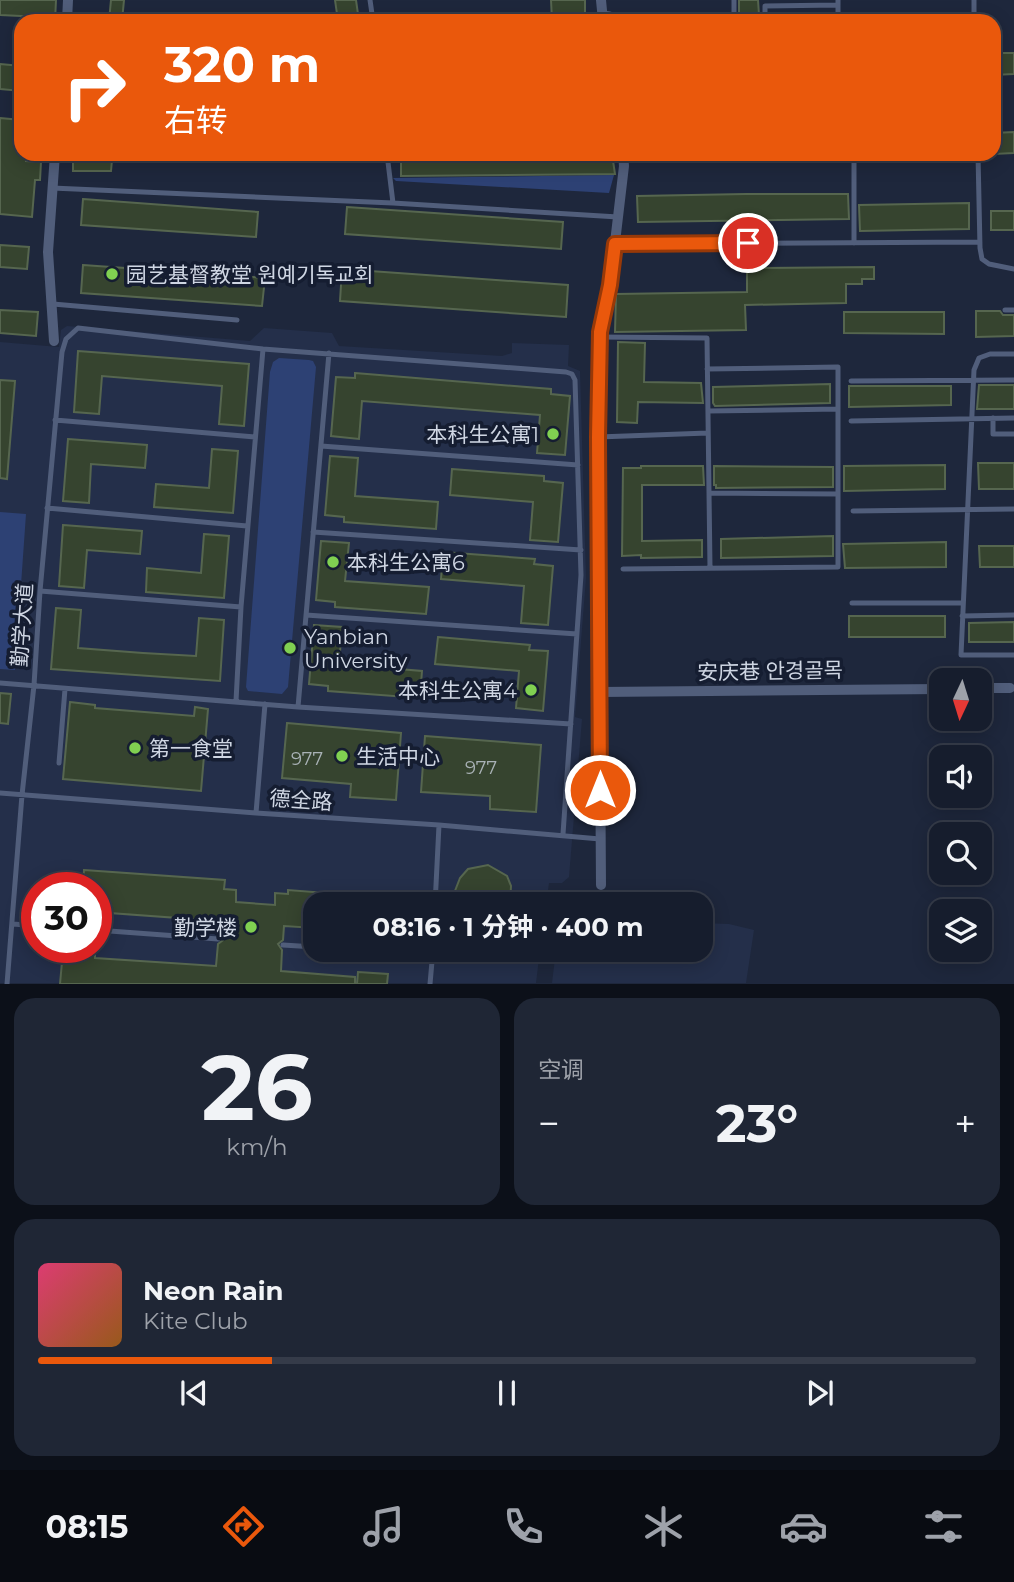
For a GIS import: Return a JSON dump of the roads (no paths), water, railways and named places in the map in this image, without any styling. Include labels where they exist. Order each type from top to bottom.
[{"type":"street","points":[[54,161],[48,251],[54,341]]},
{"type":"street","points":[[601,885],[598,437],[600,337],[601,318],[610,285],[624,161]]},
{"type":"street","name":"安庆巷 안경골목","points":[[600,692],[929,688]]},
{"type":"street","points":[[992,688],[1010,688]]},
{"type":"lane","points":[[765,14],[765,6],[838,2]]},
{"type":"lane","points":[[388,161],[393,202]]},
{"type":"lane","points":[[854,161],[854,243]]},
{"type":"lane","points":[[978,161],[982,259],[989,264],[1014,269]]},
{"type":"lane","points":[[52,188],[393,202],[618,217]]},
{"type":"lane","points":[[615,244],[980,242]]},
{"type":"lane","points":[[53,304],[237,320]]},
{"type":"lane","points":[[1005,310],[1014,310]]},
{"type":"lane","name":"勤学大道","points":[[7,984],[55,420],[62,352],[66,339],[78,328],[263,349]]},
{"type":"lane","points":[[600,337],[707,338],[710,568]]},
{"type":"lane","points":[[236,701],[247,526],[263,349],[572,374],[575,380],[582,575],[563,834]]},
{"type":"lane","points":[[298,707],[329,353]]},
{"type":"lane","points":[[1014,354],[990,354],[979,358],[975,364],[961,655],[1014,655]]},
{"type":"lane","points":[[623,569],[838,567],[838,367],[707,369]]},
{"type":"lane","points":[[851,380],[1014,380]]},
{"type":"lane","points":[[708,411],[838,409]]},
{"type":"lane","points":[[993,418],[993,434],[1014,434]]},
{"type":"lane","points":[[851,421],[1014,418]]},
{"type":"lane","points":[[55,420],[255,437]]},
{"type":"lane","points":[[598,437],[708,433]]},
{"type":"lane","points":[[321,446],[578,465]]},
{"type":"lane","points":[[709,494],[838,494]]},
{"type":"lane","points":[[47,509],[247,526]]},
{"type":"lane","points":[[853,511],[1014,509]]},
{"type":"lane","points":[[313,532],[581,551]]},
{"type":"lane","points":[[40,591],[241,607]]},
{"type":"lane","points":[[852,603],[963,603]]},
{"type":"lane","points":[[306,615],[577,634]]},
{"type":"lane","points":[[962,616],[1014,615]]},
{"type":"lane","points":[[0,683],[298,707],[571,724]]},
{"type":"lane","points":[[59,763],[65,689]]},
{"type":"lane","points":[[256,813],[265,704]]},
{"type":"lane","name":"德全路","points":[[0,793],[601,839]]},
{"type":"lane","points":[[436,892],[439,825]]},
{"type":"lane","points":[[13,924],[21,925]]},
{"type":"lane","points":[[112,931],[218,939]]},
{"type":"lane","points":[[283,945],[303,946]]},
{"type":"lane","points":[[430,984],[431,962]]},
{"type":"place","name":"园艺基督教堂 원예기독교회","points":[[112,274]]},
{"type":"place","name":"本科生公寓1","points":[[553,434]]},
{"type":"place","name":"本科生公寓6","points":[[333,562]]},
{"type":"place","name":"Yanbian University","points":[[290,648]]},
{"type":"place","name":"本科生公寓4","points":[[531,690]]},
{"type":"place","name":"第一食堂","points":[[135,748]]},
{"type":"place","name":"生活中心","points":[[342,756]]},
{"type":"place","name":"勤学楼","points":[[251,927]]}]
